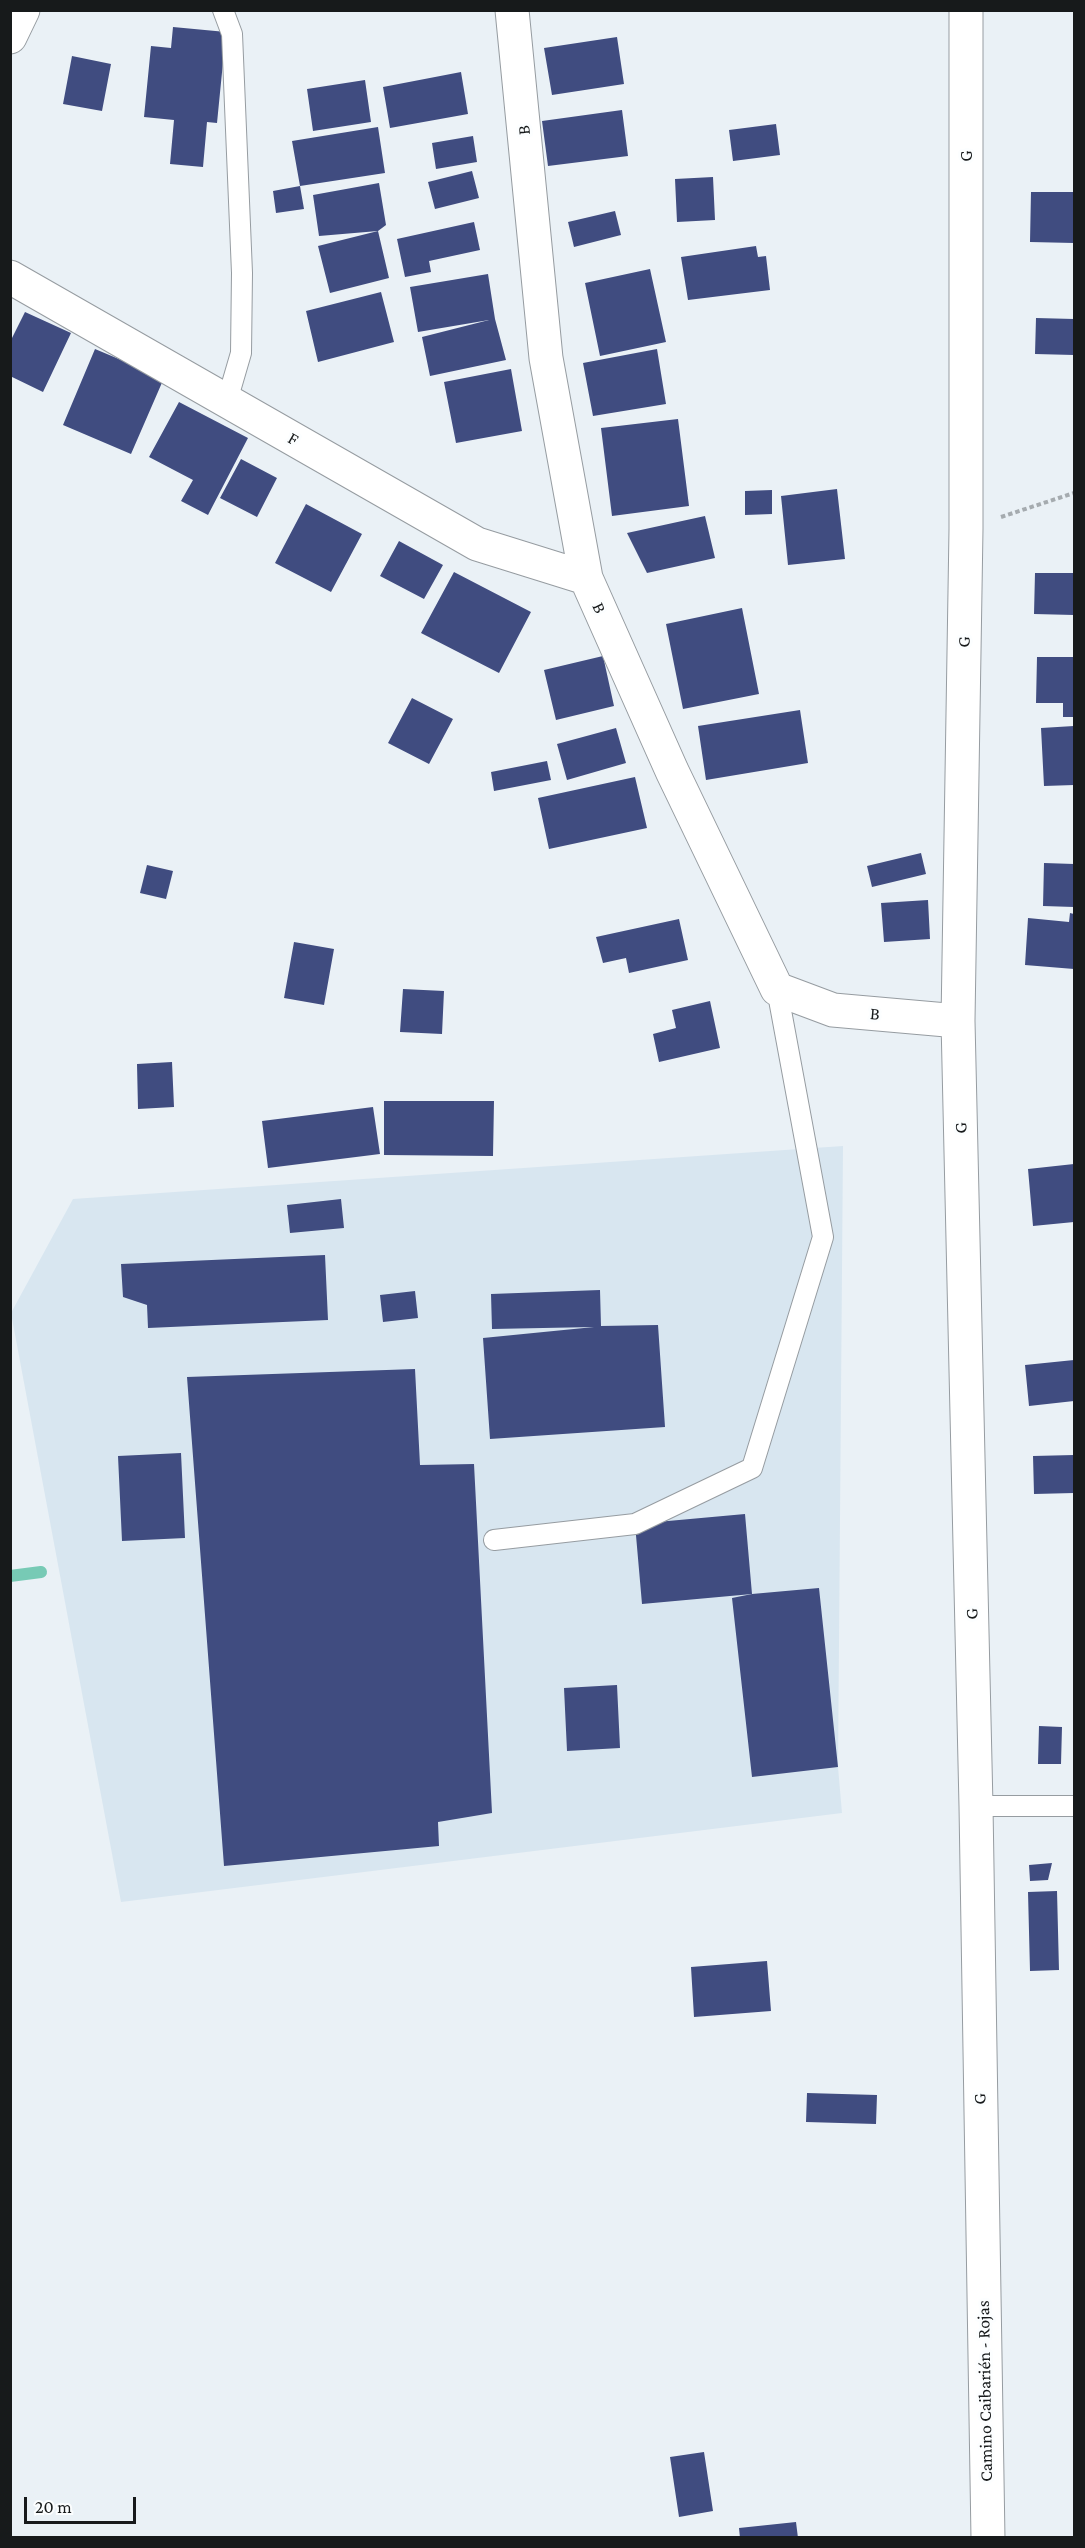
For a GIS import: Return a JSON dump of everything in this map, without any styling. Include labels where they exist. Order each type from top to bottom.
[{"type":"street","points":[[10,37],[23,10]]},
{"type":"street","name":"B","points":[[512,10],[546,358],[586,578],[672,771],[777,989],[834,1010],[958,1022]]},
{"type":"street","name":"G","points":[[966,10],[966,529],[958,1022],[976,1806],[982,2245]]},
{"type":"street","name":"F","points":[[10,277],[477,544],[586,578]]},
{"type":"street","name":"Camino Caibarién - Rojas","points":[[982,2245],[988,2538]]},
{"type":"lane","points":[[224,10],[232,34],[242,273],[241,353],[227,401]]},
{"type":"lane","points":[[494,1540],[635,1524],[752,1468],[822,1237],[777,989]]},
{"type":"lane","points":[[976,1806],[1074,1806]]},
{"type":"path","points":[[966,529],[1074,493]]},
{"type":"shaded area","points":[[843,1146],[838,1767],[842,1813],[121,1902],[11,1313],[73,1199]]},
{"type":"building","points":[[173,27],[226,32],[217,123],[207,122],[203,167],[170,164],[174,120],[144,117],[151,46],[171,48]]},
{"type":"building","points":[[617,37],[624,84],[552,95],[544,48]]},
{"type":"building","points":[[72,56],[111,64],[102,111],[63,104]]},
{"type":"building","points":[[461,72],[468,114],[390,128],[383,87]]},
{"type":"building","points":[[365,80],[371,122],[313,131],[307,89]]},
{"type":"building","points":[[622,110],[628,156],[548,166],[542,121]]},
{"type":"building","points":[[776,124],[780,155],[733,161],[729,130]]},
{"type":"building","points":[[378,127],[385,173],[300,186],[292,141]]},
{"type":"building","points":[[473,136],[477,162],[436,169],[432,143]]},
{"type":"building","points":[[472,171],[479,198],[435,209],[428,182]]},
{"type":"building","points":[[713,177],[715,220],[677,222],[675,179]]},
{"type":"building","points":[[379,183],[386,225],[378,231],[319,236],[313,195]]},
{"type":"building","points":[[300,186],[304,209],[276,213],[273,191]]},
{"type":"building","points":[[1031,192],[1074,192],[1074,243],[1030,242]]},
{"type":"building","points":[[615,211],[621,235],[574,247],[568,222]]},
{"type":"building","points":[[474,222],[480,250],[429,261],[431,272],[405,277],[397,239]]},
{"type":"building","points":[[378,231],[389,278],[330,293],[318,246]]},
{"type":"building","points":[[756,246],[758,257],[766,256],[770,290],[688,300],[681,257]]},
{"type":"building","points":[[650,269],[666,342],[600,356],[585,283]]},
{"type":"building","points":[[488,274],[495,319],[506,360],[430,376],[422,337],[489,320],[418,332],[410,287]]},
{"type":"building","points":[[381,292],[394,342],[318,362],[306,311]]},
{"type":"building","points":[[25,312],[71,333],[43,392],[10,376],[10,342]]},
{"type":"building","points":[[1036,318],[1074,319],[1074,355],[1035,354]]},
{"type":"building","points":[[95,349],[164,378],[131,454],[63,425]]},
{"type":"building","points":[[657,349],[666,404],[593,416],[583,363]]},
{"type":"building","points":[[511,369],[522,431],[456,443],[444,382]]},
{"type":"building","points":[[179,402],[248,438],[208,515],[181,501],[193,480],[149,457]]},
{"type":"building","points":[[678,419],[689,506],[612,516],[601,428]]},
{"type":"building","points":[[241,459],[277,478],[257,517],[220,498]]},
{"type":"building","points":[[837,489],[845,559],[788,565],[781,496]]},
{"type":"building","points":[[772,490],[772,514],[745,515],[745,491]]},
{"type":"building","points":[[306,504],[362,534],[331,592],[275,563]]},
{"type":"building","points":[[705,516],[715,558],[647,573],[627,533]]},
{"type":"building","points":[[399,541],[443,565],[424,599],[380,576]]},
{"type":"building","points":[[454,572],[531,612],[499,673],[421,633]]},
{"type":"building","points":[[1035,573],[1074,573],[1074,615],[1034,614]]},
{"type":"building","points":[[742,608],[759,694],[683,709],[666,624]]},
{"type":"building","points":[[603,656],[614,706],[556,720],[544,670]]},
{"type":"building","points":[[1037,657],[1074,657],[1074,717],[1063,717],[1063,703],[1036,703]]},
{"type":"building","points":[[412,698],[453,719],[429,764],[388,743]]},
{"type":"building","points":[[800,710],[808,763],[706,780],[698,726]]},
{"type":"building","points":[[1074,726],[1074,785],[1044,786],[1041,728]]},
{"type":"building","points":[[616,728],[626,763],[567,780],[557,744]]},
{"type":"building","points":[[547,761],[551,780],[494,791],[491,772]]},
{"type":"building","points":[[635,777],[647,828],[549,849],[538,798]]},
{"type":"building","points":[[921,853],[926,874],[872,887],[867,866]]},
{"type":"building","points":[[1044,863],[1074,864],[1074,907],[1043,906]]},
{"type":"building","points":[[147,865],[173,871],[166,899],[140,893]]},
{"type":"building","points":[[928,900],[930,939],[884,942],[881,903]]},
{"type":"building","points":[[1070,913],[1074,914],[1074,969],[1025,965],[1028,918],[1069,922]]},
{"type":"building","points":[[679,919],[688,960],[629,973],[626,958],[603,963],[596,937]]},
{"type":"building","points":[[294,942],[334,949],[324,1005],[284,998]]},
{"type":"building","points":[[403,989],[444,991],[442,1034],[400,1032]]},
{"type":"building","points":[[710,1001],[720,1048],[659,1062],[653,1034],[676,1028],[672,1010]]},
{"type":"building","points":[[172,1062],[174,1107],[138,1109],[137,1064]]},
{"type":"building","points":[[384,1101],[494,1101],[493,1156],[384,1155]]},
{"type":"building","points":[[373,1107],[380,1154],[268,1168],[262,1121]]},
{"type":"building","points":[[1074,1164],[1074,1222],[1033,1226],[1028,1169]]},
{"type":"building","points":[[341,1199],[344,1228],[290,1233],[287,1205]]},
{"type":"building","points":[[325,1255],[328,1320],[148,1328],[147,1305],[123,1297],[121,1264]]},
{"type":"building","points":[[600,1290],[601,1326],[658,1325],[665,1427],[490,1439],[483,1338],[594,1327],[492,1329],[491,1294]]},
{"type":"building","points":[[415,1291],[418,1318],[383,1322],[380,1295]]},
{"type":"building","points":[[1074,1360],[1074,1401],[1029,1406],[1025,1365]]},
{"type":"building","points":[[415,1369],[420,1465],[474,1464],[492,1813],[438,1822],[439,1846],[224,1866],[187,1377]]},
{"type":"building","points":[[181,1453],[185,1538],[122,1541],[118,1456]]},
{"type":"building","points":[[1074,1455],[1074,1493],[1034,1494],[1033,1456]]},
{"type":"building","points":[[745,1514],[752,1594],[642,1604],[635,1524]]},
{"type":"building","points":[[819,1588],[838,1767],[752,1777],[732,1598]]},
{"type":"building","points":[[617,1685],[620,1748],[567,1751],[564,1688]]},
{"type":"building","points":[[1039,1726],[1062,1727],[1061,1764],[1038,1764]]},
{"type":"building","points":[[1052,1863],[1048,1880],[1030,1881],[1029,1865]]},
{"type":"building","points":[[1057,1891],[1059,1970],[1030,1971],[1028,1892]]},
{"type":"building","points":[[767,1961],[771,2011],[694,2017],[691,1967]]},
{"type":"building","points":[[807,2093],[877,2095],[876,2124],[806,2122]]},
{"type":"building","points":[[704,2452],[713,2511],[679,2517],[670,2457]]},
{"type":"building","points":[[796,2522],[798,2538],[740,2538],[739,2528]]},
{"type":"waterway","points":[[10,1576],[41,1572]]}]
